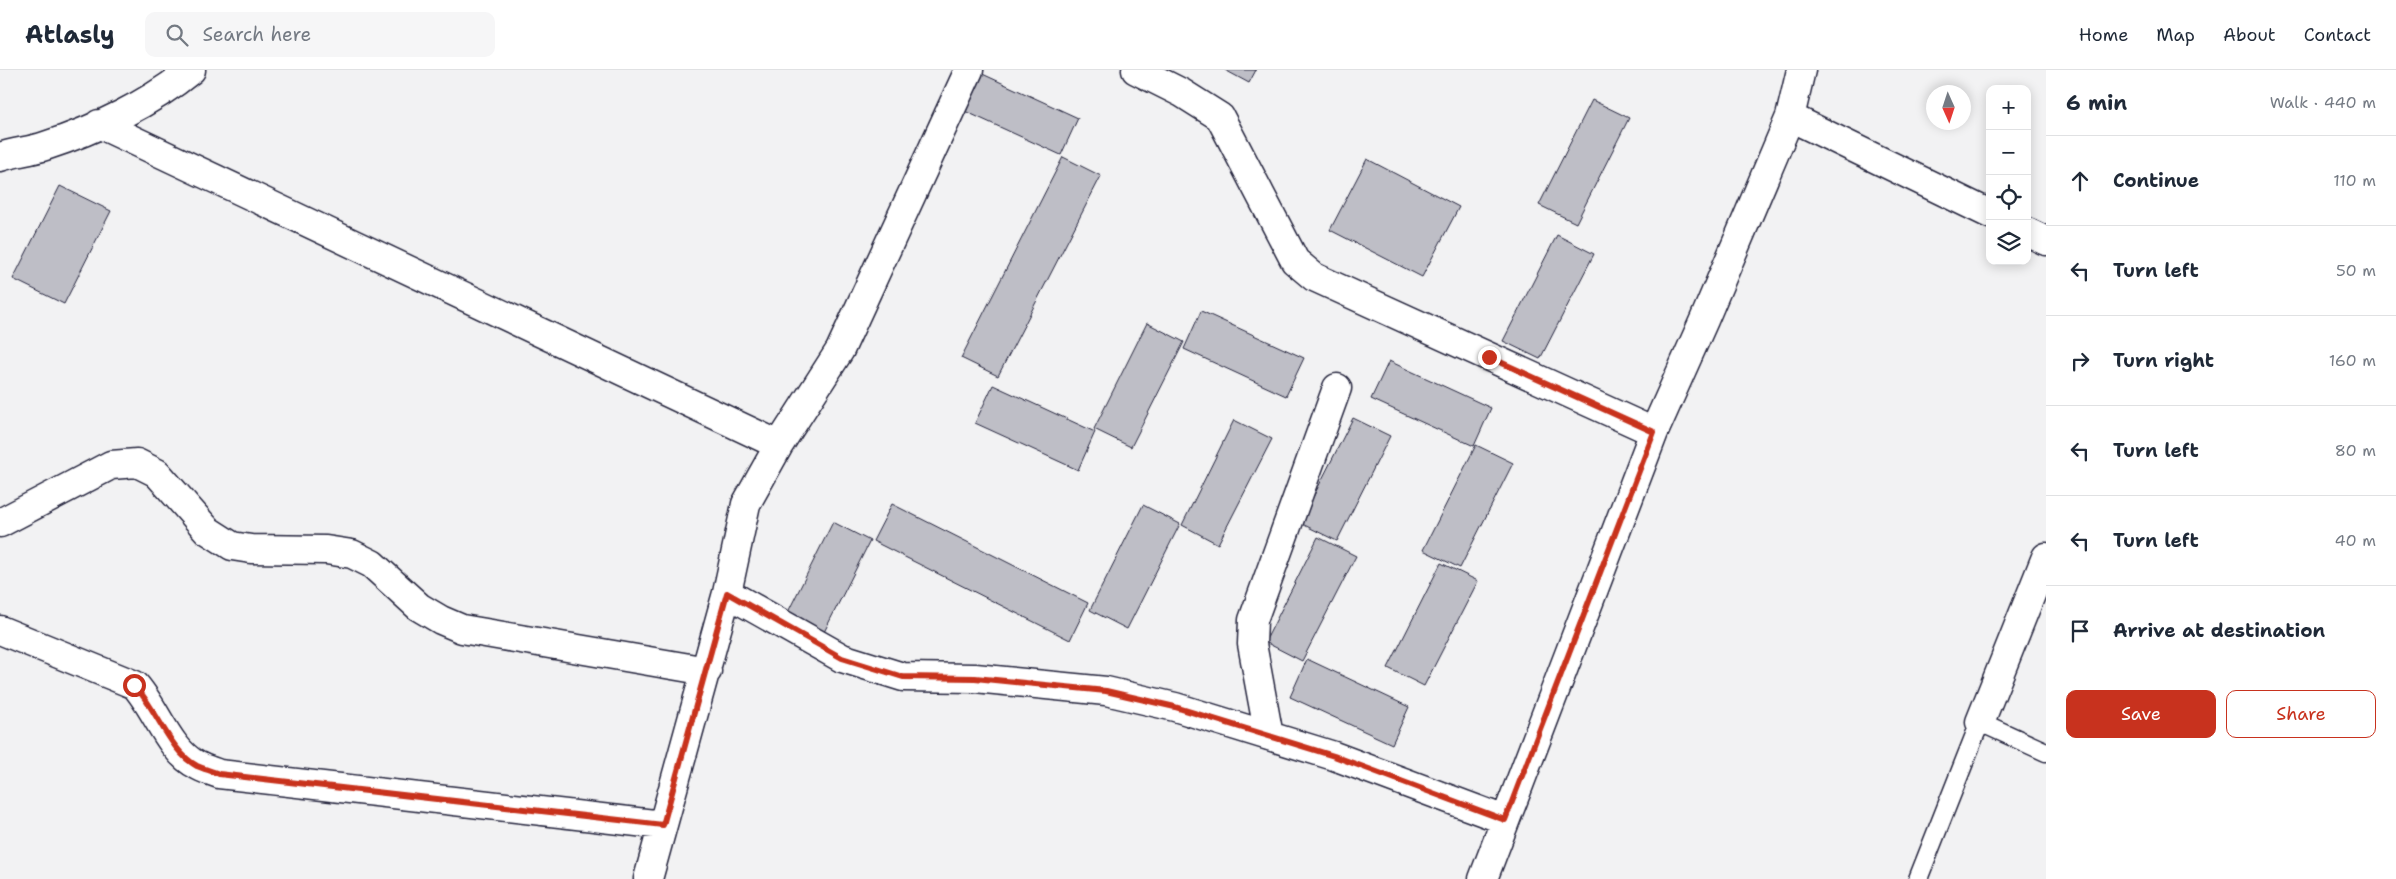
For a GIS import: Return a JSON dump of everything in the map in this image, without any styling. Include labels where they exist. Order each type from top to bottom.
[{"type":"street","points":[[0,157],[44,146],[137,107],[167,89],[191,70]]},
{"type":"street","points":[[648,879],[707,671],[727,593],[746,504],[779,445],[840,350],[969,70]]},
{"type":"street","points":[[1136,70],[1182,93],[1220,116],[1295,261],[1314,277],[1654,432]]},
{"type":"street","points":[[1483,879],[1654,432],[1790,117],[1801,70]]},
{"type":"street","points":[[1790,117],[1986,212]]},
{"type":"street","points":[[99,124],[779,445]]},
{"type":"street","points":[[2031,234],[2046,241]]},
{"type":"street","points":[[1269,736],[1252,644],[1253,620],[1337,388]]},
{"type":"street","points":[[0,523],[111,465],[137,463],[156,472],[207,530],[232,546],[251,550],[326,550],[352,554],[372,564],[420,607],[441,620],[462,629],[707,671]]},
{"type":"street","points":[[1980,722],[2046,557]]},
{"type":"street","points":[[727,593],[842,658],[903,677],[975,678],[1106,691],[1175,707],[1334,756],[1505,820]]},
{"type":"street","points":[[0,630],[134,685],[147,698],[176,748],[196,765],[219,774],[663,825]]},
{"type":"lane","points":[[1918,879],[1980,722],[2046,752]]},
{"type":"building","points":[[1225,70],[1256,70],[1249,83]]},
{"type":"building","points":[[976,71],[1078,118],[1061,155],[958,108]]},
{"type":"building","points":[[1592,100],[1629,118],[1576,223],[1539,205]]},
{"type":"building","points":[[1063,157],[1101,176],[998,376],[961,358]]},
{"type":"building","points":[[1367,159],[1459,207],[1422,277],[1330,230]]},
{"type":"building","points":[[60,186],[111,211],[64,304],[13,279]]},
{"type":"building","points":[[1557,235],[1594,254],[1540,359],[1503,341]]},
{"type":"building","points":[[1201,311],[1304,358],[1286,396],[1184,349]]},
{"type":"building","points":[[1147,323],[1184,342],[1131,447],[1094,429]]},
{"type":"building","points":[[1389,361],[1491,408],[1474,446],[1371,399]]},
{"type":"building","points":[[993,385],[1095,432],[1078,470],[975,423]]},
{"type":"building","points":[[1353,418],[1390,436],[1337,541],[1300,523]]},
{"type":"building","points":[[1234,420],[1272,439],[1218,544],[1182,525]]},
{"type":"building","points":[[1476,445],[1513,463],[1460,568],[1423,550]]},
{"type":"building","points":[[892,504],[1088,603],[1070,640],[873,541]]},
{"type":"building","points":[[1143,505],[1180,524],[1127,629],[1090,610]]},
{"type":"building","points":[[833,522],[870,541],[817,646],[780,628]]},
{"type":"building","points":[[1318,537],[1356,556],[1302,661],[1265,642]]},
{"type":"building","points":[[1441,563],[1478,581],[1424,686],[1388,668]]},
{"type":"building","points":[[1307,659],[1409,707],[1392,744],[1290,697]]},
{"type":"route","points":[[134,685],[147,698],[176,748],[196,765],[219,774],[663,825],[695,715],[727,593],[842,658],[903,677],[975,678],[1106,691],[1175,707],[1334,756],[1505,820],[1654,432],[1489,357]]}]
